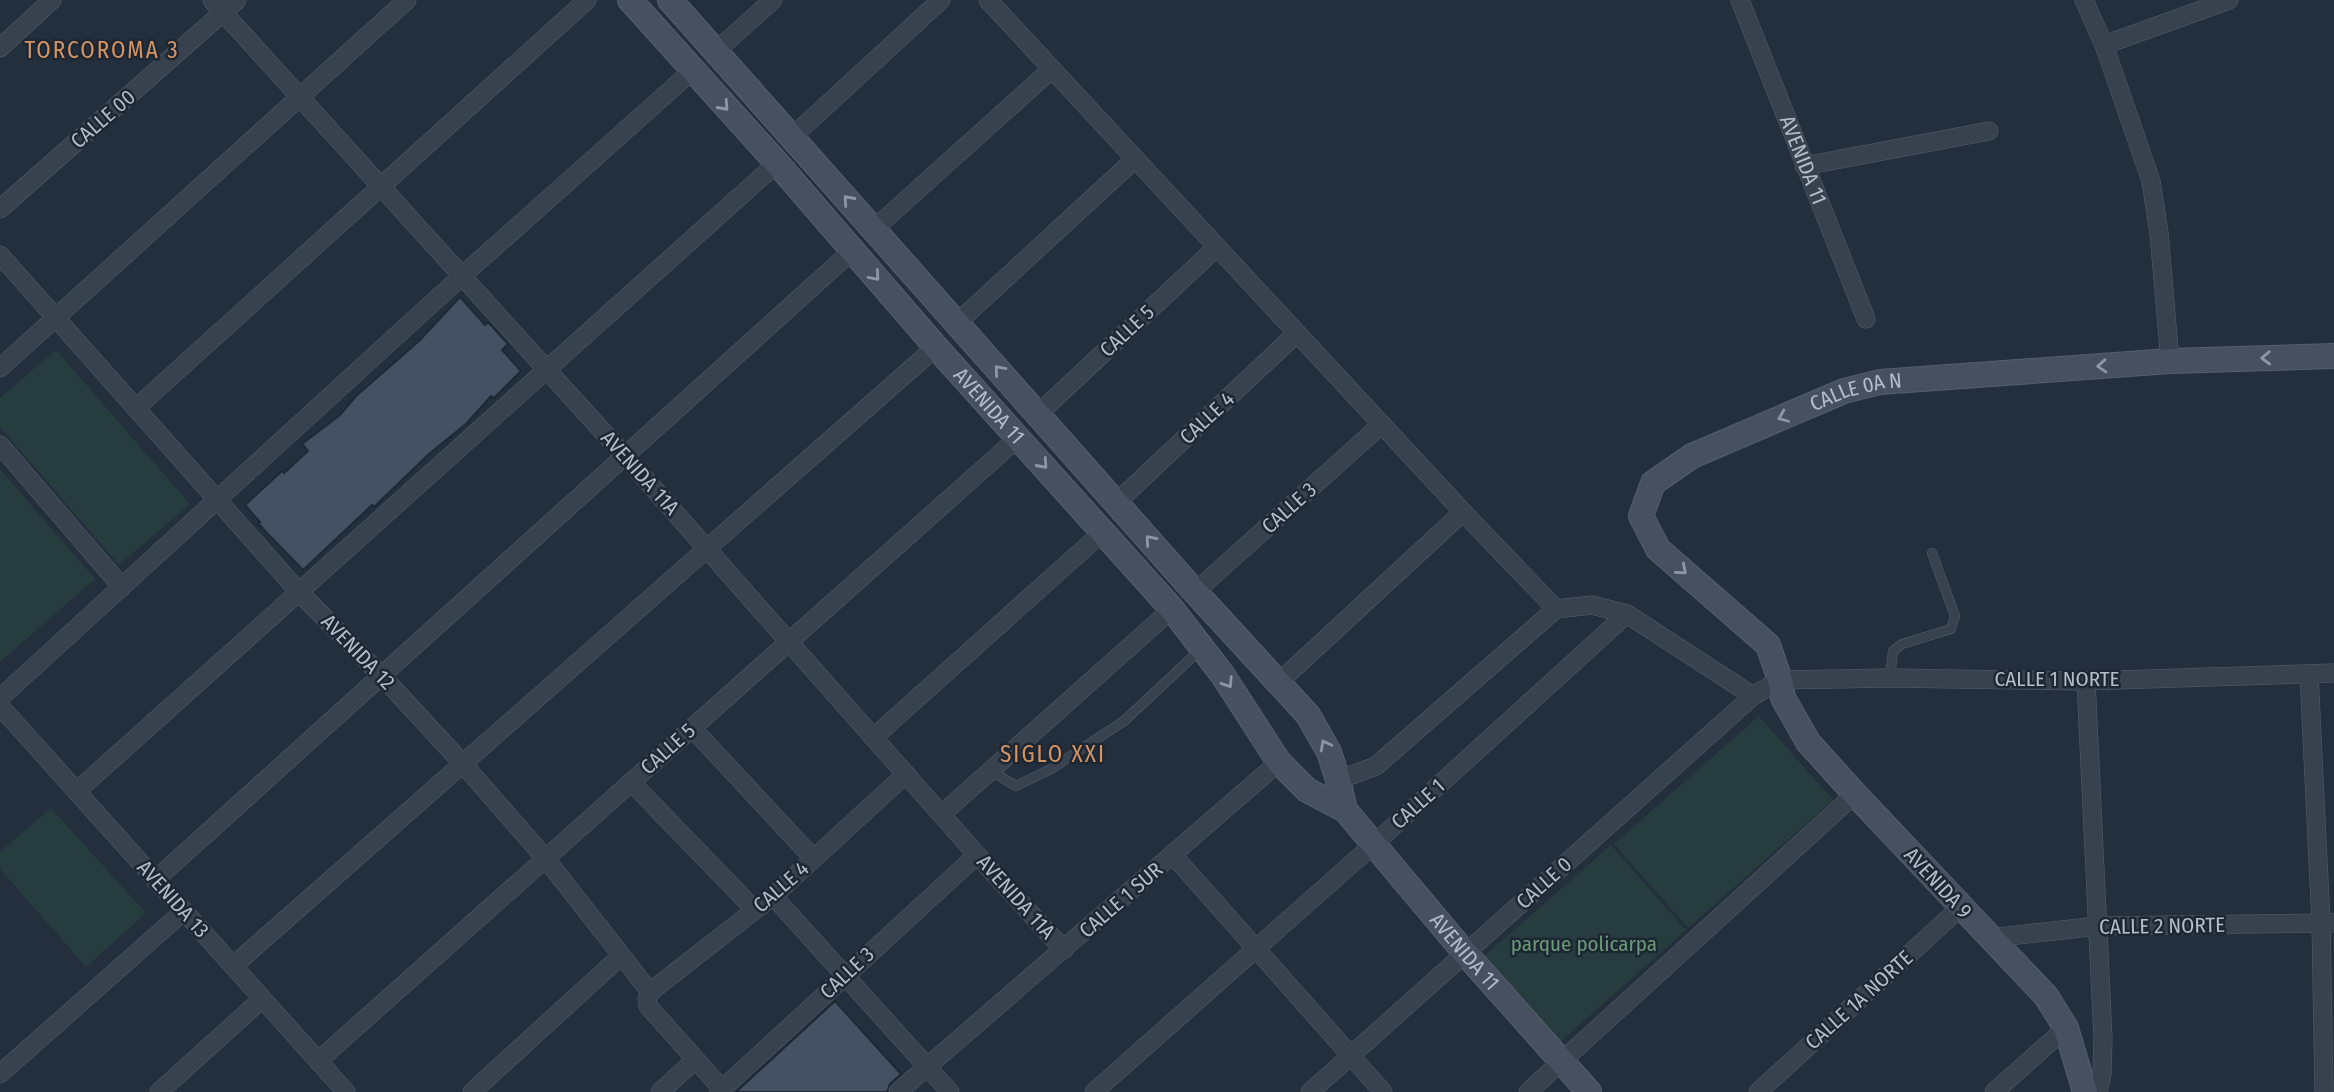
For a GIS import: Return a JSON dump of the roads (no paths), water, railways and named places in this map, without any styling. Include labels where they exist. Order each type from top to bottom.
[{"type":"street","points":[[0,48],[52,0]]},
{"type":"street","name":"CALLE 00","points":[[0,209],[218,7],[237,0]]},
{"type":"street","points":[[0,369],[407,0]]},
{"type":"street","points":[[136,408],[587,0]]},
{"type":"street","name":"AVENIDA 11","points":[[630,0],[777,163],[936,347],[1172,609],[1222,674],[1279,762],[1307,790],[1345,810],[1465,953],[1589,1092]]},
{"type":"street","name":"AVENIDA 11","points":[[670,0],[1195,592],[1308,715],[1329,752],[1345,810]]},
{"type":"street","points":[[716,51],[773,0]]},
{"type":"street","points":[[792,137],[941,0]]},
{"type":"street","points":[[988,0],[1556,609]]},
{"type":"street","name":"AVENIDA 11","points":[[1740,0],[1866,318]]},
{"type":"street","points":[[2084,0],[2104,46],[2151,181],[2159,233],[2170,361]]},
{"type":"street","points":[[2104,46],[2219,2]]},
{"type":"street","name":"AVENIDA 11A","points":[[218,7],[463,275],[1064,950]]},
{"type":"street","points":[[874,229],[1052,69]]},
{"type":"street","points":[[0,698],[463,275],[692,71]]},
{"type":"street","points":[[1804,166],[1989,131]]},
{"type":"street","points":[[957,323],[1135,159]]},
{"type":"street","points":[[77,792],[777,163]]},
{"type":"street","name":"CALLE 5","points":[[1038,414],[1217,247]]},
{"type":"street","points":[[155,880],[853,250]]},
{"type":"street","name":"AVENIDA 12","points":[[0,255],[299,592],[381,675],[546,859],[650,992],[648,1006],[720,1091]]},
{"type":"street","name":"CALLE 4","points":[[1117,502],[1297,334]]},
{"type":"street","points":[[233,966],[936,347]]},
{"type":"street","name":"CALLE 0A N","points":[[1780,680],[1768,645],[1658,549],[1641,516],[1653,483],[1692,456],[1844,391],[1880,382],[2170,361],[2334,356]]},
{"type":"street","name":"CALLE 3","points":[[1195,592],[1382,424]]},
{"type":"street","name":"CALLE 5","points":[[318,1061],[1018,437]]},
{"type":"street","points":[[0,445],[122,587]]},
{"type":"street","points":[[1278,683],[1463,512]]},
{"type":"street","points":[[874,737],[1104,531]]},
{"type":"street","points":[[1338,780],[1376,766],[1556,609],[1592,605],[1627,614],[1754,696]]},
{"type":"street","points":[[942,814],[1172,609]]},
{"type":"street","name":"CALLE 1","points":[[1094,1092],[1374,844],[1627,614]]},
{"type":"street","name":"CALLE 1 NORTE","points":[[1780,680],[1890,678],[2086,681],[2334,673]]},
{"type":"street","points":[[2309,674],[2327,923],[2324,1092]]},
{"type":"street","name":"CALLE 0","points":[[1310,1092],[1754,696],[1780,680]]},
{"type":"street","name":"AVENIDA 9","points":[[1780,680],[1783,698],[1808,742],[2046,996],[2066,1028],[2085,1092]]},
{"type":"street","points":[[2086,681],[2103,1038],[2102,1074],[2098,1092]]},
{"type":"street","name":"AVENIDA 13","points":[[0,706],[342,1091]]},
{"type":"street","points":[[692,728],[814,858]]},
{"type":"street","name":"CALLE 1 SUR","points":[[898,1092],[1279,762]]},
{"type":"street","name":"CALLE 4","points":[[650,992],[773,895],[906,774]]},
{"type":"street","points":[[631,782],[755,910]]},
{"type":"street","points":[[1528,1092],[1854,794]]},
{"type":"street","points":[[1172,854],[1383,1092]]},
{"type":"street","name":"CALLE 3","points":[[720,1091],[977,855]]},
{"type":"street","points":[[773,895],[950,1092]]},
{"type":"street","name":"CALLE 1A NORTE","points":[[1758,1092],[1961,908]]},
{"type":"street","points":[[0,1074],[184,911]]},
{"type":"street","name":"CALLE 2 NORTE","points":[[1991,938],[2098,926],[2327,923]]},
{"type":"street","points":[[472,1092],[621,956]]},
{"type":"street","points":[[159,1092],[262,999]]},
{"type":"street","points":[[1994,1092],[2066,1028]]},
{"type":"street","points":[[660,1092],[695,1060]]},
{"type":"lane","points":[[1890,678],[1893,651],[1902,643],[1951,629],[1955,616],[1932,553]]},
{"type":"lane","points":[[991,771],[1016,786],[1051,769],[1124,721],[1202,648]]},
{"type":"district","name":"TORCOROMA 3","points":[[102,50]]},
{"type":"district","name":"SIGLO XXI","points":[[1053,754]]},
{"type":"park label","name":"parque policarpa","points":[[1584,944]]}]
